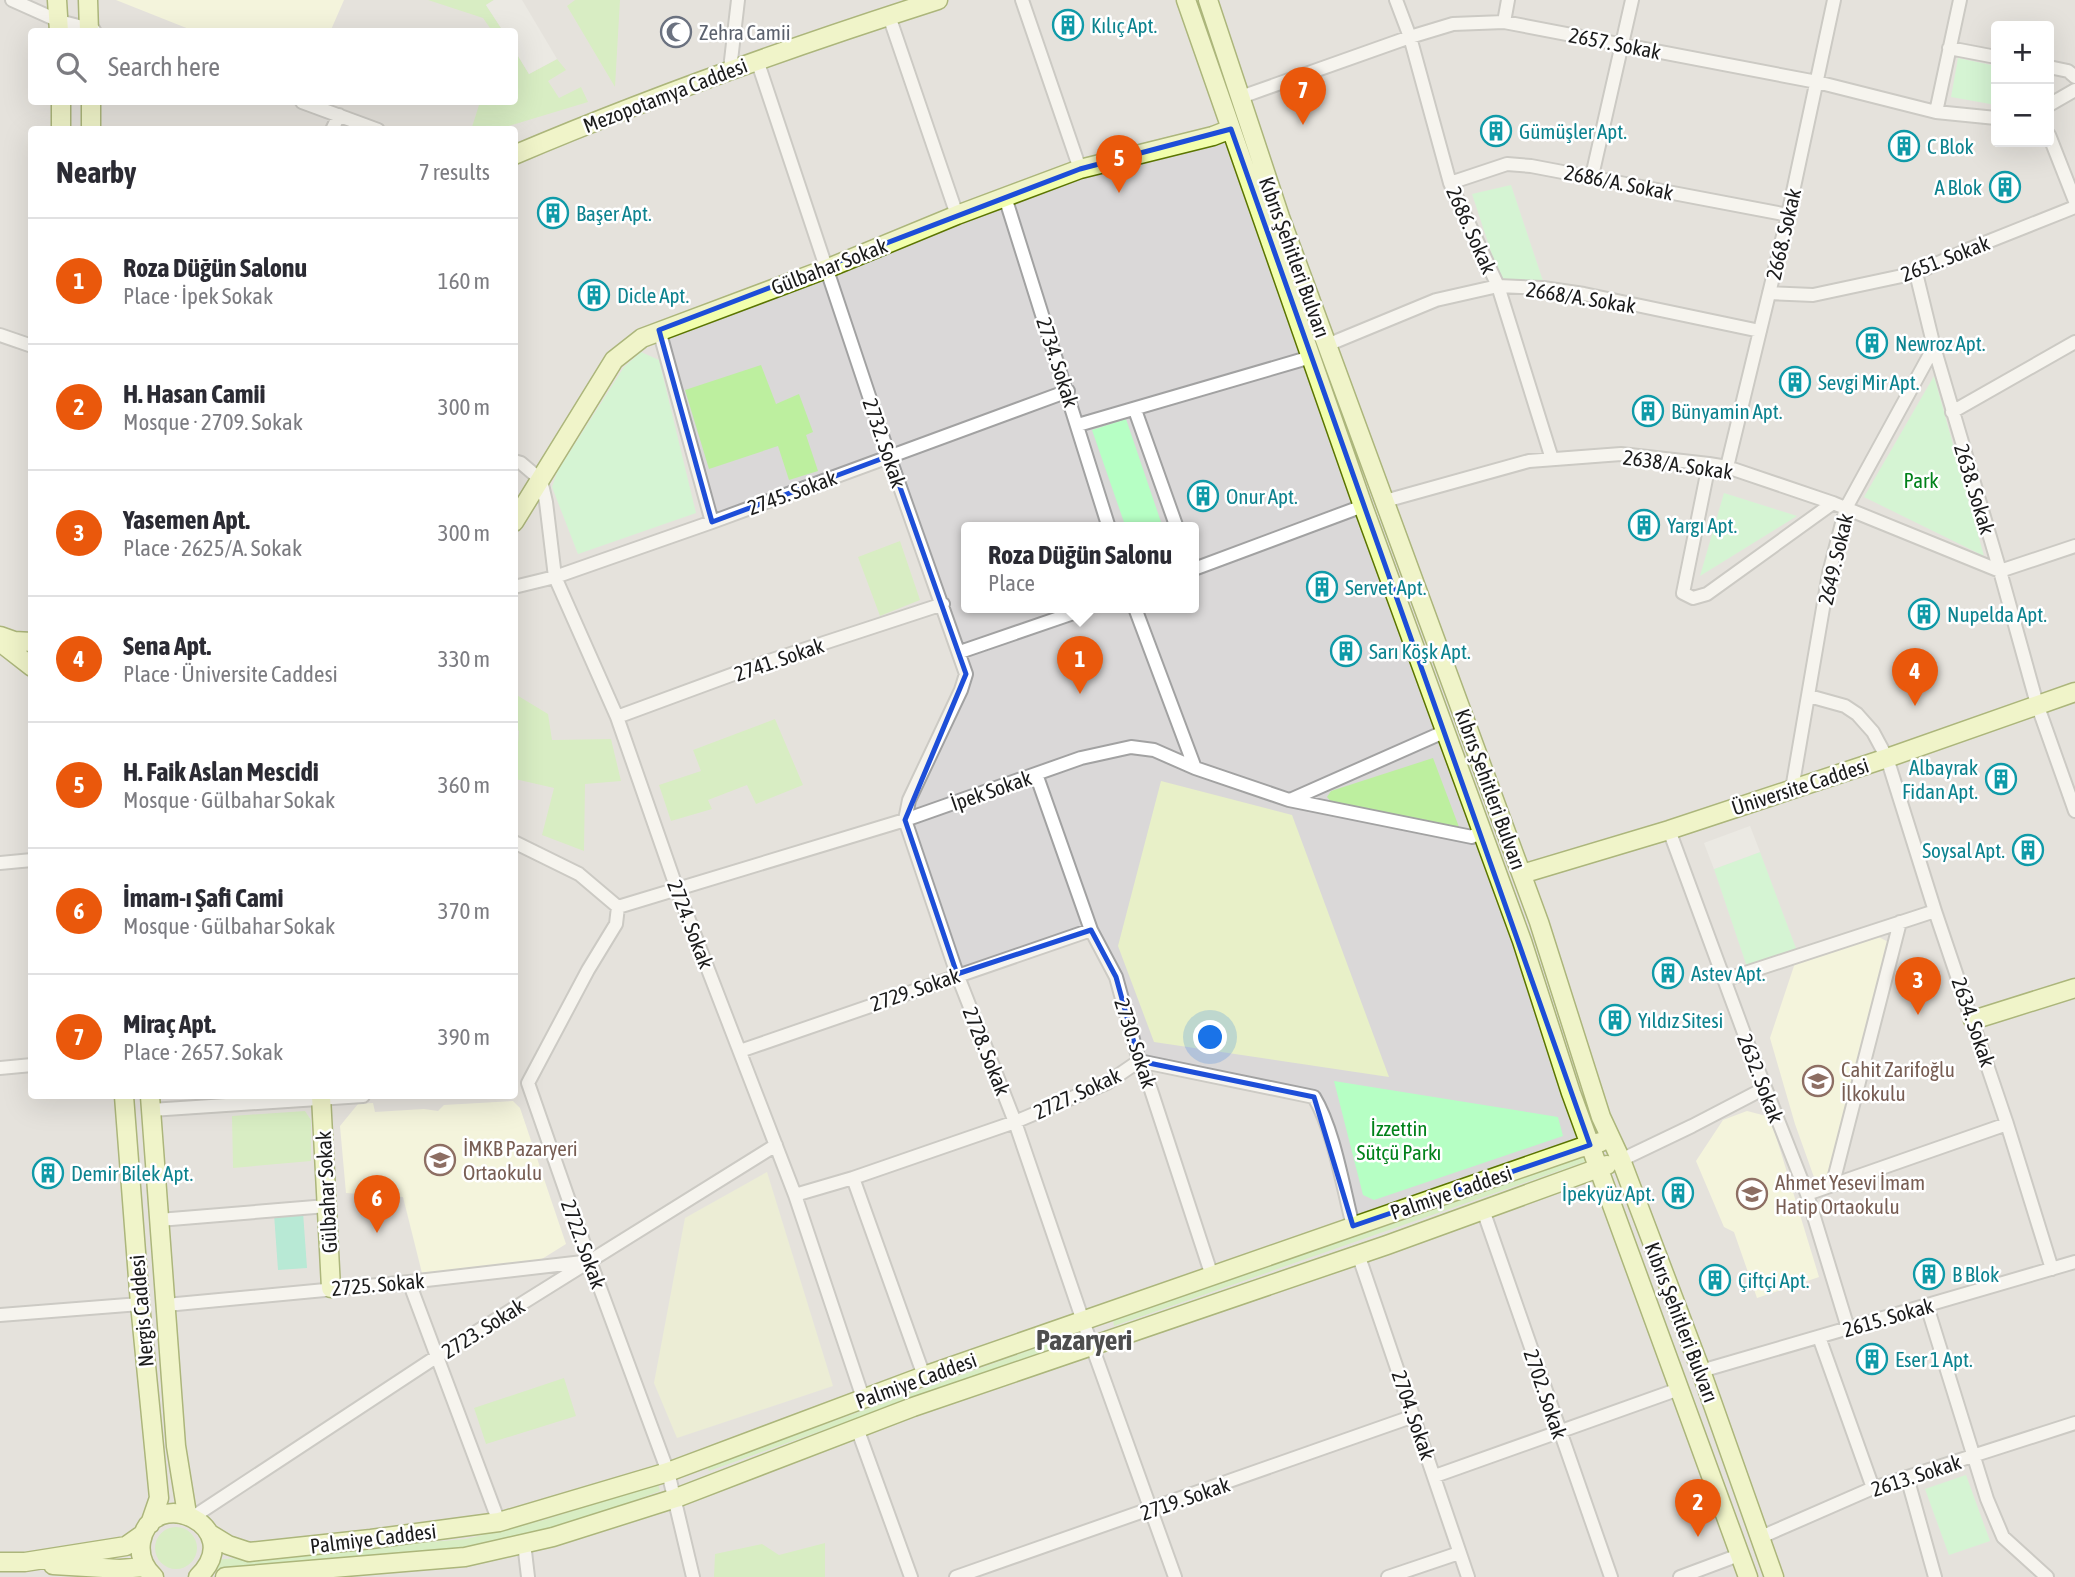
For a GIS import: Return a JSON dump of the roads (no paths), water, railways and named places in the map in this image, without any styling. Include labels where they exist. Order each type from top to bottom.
[{"type":"main road","points":[[58,0],[59,26]]},
{"type":"main road","points":[[88,0],[92,28]]},
{"type":"main road","name":"Mezopotamya Caddesi","points":[[518,153],[615,112],[730,69],[938,0]]},
{"type":"main road","name":"Kıbrıs Şehitleri Bulvarı","points":[[1186,0],[1363,506],[1483,829],[1598,1168],[1748,1577]]},
{"type":"main road","name":"Kıbrıs Şehitleri Bulvarı","points":[[1209,0],[1280,218],[1522,874],[1601,1117],[1621,1160],[1701,1371],[1774,1577]]},
{"type":"main road","points":[[61,105],[61,126]]},
{"type":"main road","points":[[91,105],[91,126]]},
{"type":"main road","name":"Gülbahar Sokak","points":[[518,516],[614,360],[642,338],[1080,169],[1213,136],[1231,129]]},
{"type":"main road","points":[[0,636],[13,641],[28,642]]},
{"type":"main road","points":[[0,642],[28,664]]},
{"type":"main road","name":"Üniversite Caddesi","points":[[1522,874],[1669,830],[2075,692]]},
{"type":"main road","points":[[1973,1020],[2075,988]]},
{"type":"main road","name":"Nergis Caddesi","points":[[124,1099],[159,1498],[140,1545],[141,1556],[151,1574]]},
{"type":"main road","name":"Gülbahar Sokak","points":[[321,1099],[331,1288]]},
{"type":"main road","name":"Nergis Caddesi","points":[[150,1103],[177,1446],[190,1516]]},
{"type":"main road","name":"Palmiye Caddesi","points":[[209,1534],[248,1552],[499,1522],[668,1472],[924,1376],[1353,1226],[1611,1140]]},
{"type":"main road","name":"Palmiye Caddesi","points":[[225,1577],[377,1571],[465,1558],[553,1537],[676,1498],[857,1429],[1621,1160]]},
{"type":"main road","points":[[25,1562],[126,1546],[159,1517],[170,1513],[190,1516],[203,1524],[209,1534],[211,1558],[198,1577]]},
{"type":"main road","points":[[0,1563],[25,1562],[151,1574]]},
{"type":"street","points":[[12,0],[59,26]]},
{"type":"street","points":[[730,69],[738,0]]},
{"type":"street","points":[[1022,0],[1080,169]]},
{"type":"street","name":"2686. Sokak","points":[[1396,0],[1450,183],[1498,286],[1552,459]]},
{"type":"street","points":[[1504,22],[1508,0]]},
{"type":"street","points":[[1592,176],[1632,0]]},
{"type":"street","name":"2668. Sokak","points":[[1727,467],[1788,215],[1834,0]]},
{"type":"street","points":[[1936,112],[1960,0]]},
{"type":"street","points":[[889,16],[957,215]]},
{"type":"street","name":"2657. Sokak","points":[[1241,97],[1453,24],[1504,22],[1817,82],[1936,112],[1991,118]]},
{"type":"street","points":[[1949,48],[1991,56]]},
{"type":"street","name":"2732. Sokak","points":[[757,60],[888,456],[966,674],[909,800],[905,820]]},
{"type":"street","points":[[2054,68],[2068,71],[2075,77]]},
{"type":"street","points":[[2054,102],[2075,90]]},
{"type":"street","points":[[311,105],[368,126]]},
{"type":"street","points":[[334,126],[339,115]]},
{"type":"street","points":[[2054,147],[2075,201]]},
{"type":"street","name":"2686/A. Sokak","points":[[1450,183],[1507,164],[1592,176],[1788,215]]},
{"type":"street","name":"2734. Sokak","points":[[1005,197],[1108,522]]},
{"type":"street","name":"2651. Sokak","points":[[1769,293],[1813,295],[1916,273],[2075,207]]},
{"type":"street","name":"2638. Sokak","points":[[1916,273],[1934,348],[2037,704],[2075,811]]},
{"type":"street","name":"2668/A. Sokak","points":[[1327,345],[1436,300],[1498,286],[1584,294],[1760,331]]},
{"type":"street","points":[[659,330],[712,522]]},
{"type":"street","points":[[0,335],[28,345]]},
{"type":"street","points":[[1952,412],[2075,342]]},
{"type":"street","name":"2649. Sokak","points":[[1792,789],[1829,573],[1846,508],[1934,348]]},
{"type":"street","points":[[1078,425],[1311,357]]},
{"type":"street","name":"2745. Sokak","points":[[518,586],[555,577],[712,522],[1068,391]]},
{"type":"street","points":[[1135,410],[1175,522]]},
{"type":"street","name":"2638/A. Sokak","points":[[1385,500],[1529,461],[1620,454],[1709,464],[1727,467],[1833,503],[2000,571]]},
{"type":"street","points":[[518,462],[541,480]]},
{"type":"street","points":[[1709,464],[1683,593],[1693,598],[1707,594],[1833,503]]},
{"type":"street","name":"2724. Sokak","points":[[541,480],[555,577],[617,717],[677,889],[776,1144],[863,1398]]},
{"type":"street","points":[[1199,567],[1363,506]]},
{"type":"street","points":[[2000,571],[2075,546]]},
{"type":"street","name":"2741. Sokak","points":[[617,717],[757,666],[943,604]]},
{"type":"street","points":[[960,652],[1073,613]]},
{"type":"street","points":[[1137,613],[1195,768]]},
{"type":"street","name":"2634. Sokak","points":[[1809,696],[1845,706],[1857,714],[1873,732],[1887,758],[2052,1269]]},
{"type":"street","points":[[1289,800],[1446,731]]},
{"type":"street","name":"İpek Sokak","points":[[618,907],[905,820],[1081,758],[1131,747],[1154,750],[1195,768],[1289,800],[1472,837],[1483,829]]},
{"type":"street","name":"2730. Sokak","points":[[1036,774],[1091,930],[1116,977],[1139,1061],[1152,1090],[1212,1276]]},
{"type":"street","name":"2728. Sokak","points":[[905,820],[957,974],[1015,1122],[1175,1577]]},
{"type":"street","name":"2632. Sokak","points":[[1669,830],[1807,1194],[1848,1328]]},
{"type":"street","points":[[518,844],[579,874],[618,907],[616,924],[588,970],[528,1083],[518,1084]]},
{"type":"street","points":[[0,863],[28,860]]},
{"type":"street","points":[[1724,980],[1935,911]]},
{"type":"street","points":[[1833,1183],[1900,922]]},
{"type":"street","name":"2729. Sokak","points":[[740,1051],[1091,930]]},
{"type":"street","name":"2727. Sokak","points":[[794,1195],[853,1178],[1015,1122],[1107,1083],[1139,1061],[1314,1097],[1320,1107],[1332,1146],[1353,1226]]},
{"type":"street","points":[[0,1068],[28,1065]]},
{"type":"street","name":"2722. Sokak","points":[[528,1083],[668,1472],[693,1577]]},
{"type":"street","points":[[1621,1160],[1765,1088]]},
{"type":"street","points":[[150,1103],[264,1099]]},
{"type":"street","points":[[1807,1194],[2007,1124]]},
{"type":"street","name":"2723. Sokak","points":[[190,1516],[436,1357],[776,1144]]},
{"type":"street","points":[[853,1178],[924,1376]]},
{"type":"street","points":[[159,1220],[327,1206]]},
{"type":"street","name":"2702. Sokak","points":[[1483,1210],[1611,1577]]},
{"type":"street","name":"2704. Sokak","points":[[1358,1254],[1468,1577]]},
{"type":"street","name":"2725. Sokak","points":[[166,1306],[590,1261]]},
{"type":"street","name":"2615. Sokak","points":[[1701,1371],[2075,1262]]},
{"type":"street","points":[[409,1282],[499,1522]]},
{"type":"street","points":[[0,1315],[140,1304]]},
{"type":"street","points":[[1927,1307],[1987,1499],[2003,1537],[2047,1577]]},
{"type":"street","points":[[1819,1336],[1873,1488]]},
{"type":"street","points":[[1435,1476],[1679,1389]]},
{"type":"street","name":"2719. Sokak","points":[[956,1577],[1414,1416]]},
{"type":"street","name":"2613. Sokak","points":[[1761,1537],[1873,1488],[2075,1423]]},
{"type":"street","points":[[857,1429],[911,1577]]},
{"type":"street","points":[[1907,1477],[1936,1577]]},
{"type":"street","points":[[524,1544],[528,1577]]},
{"type":"street","points":[[1388,1577],[1459,1553]]},
{"type":"street","points":[[1680,1577],[1739,1555]]},
{"type":"place","name":"Kılıç Apt.","points":[[1068,25]]},
{"type":"place","name":"Zehra Camii","points":[[676,32]]},
{"type":"place","name":"Miraç Apt.","points":[[1303,125]]},
{"type":"place","name":"Gümüşler Apt.","points":[[1496,131]]},
{"type":"place","name":"C Blok","points":[[1904,146]]},
{"type":"place","name":"A Blok","points":[[2005,187]]},
{"type":"place","name":"H. Faik Aslan Mescidi","points":[[1119,193]]},
{"type":"place","name":"Başer Apt.","points":[[553,213]]},
{"type":"place","name":"Dicle Apt.","points":[[594,295]]},
{"type":"place","name":"Newroz Apt.","points":[[1872,343]]},
{"type":"place","name":"Sevgi Mir Apt.","points":[[1795,382]]},
{"type":"place","name":"Bünyamin Apt.","points":[[1648,411]]},
{"type":"place","name":"Onur Apt.","points":[[1203,496]]},
{"type":"place","name":"Yargı Apt.","points":[[1644,525]]},
{"type":"place","name":"Servet Apt.","points":[[1322,587]]},
{"type":"place","name":"Nupelda Apt.","points":[[1924,614]]},
{"type":"place","name":"Sarı Köşk Apt.","points":[[1346,651]]},
{"type":"place","name":"Roza Düğün Salonu","points":[[1080,694]]},
{"type":"place","name":"Sena Apt.","points":[[1915,706]]},
{"type":"place","name":"Albayrak Fidan Apt.","points":[[2001,779]]},
{"type":"place","name":"Soysal Apt.","points":[[2028,850]]},
{"type":"place","name":"Astev Apt.","points":[[1668,973]]},
{"type":"place","name":"Yasemen Apt.","points":[[1918,1015]]},
{"type":"place","name":"Yıldız Sitesi","points":[[1615,1020]]},
{"type":"place","name":"Cahit Zarifoğlu İlkokulu","points":[[1818,1081]]},
{"type":"place","name":"İMKB Pazaryeri Ortaokulu","points":[[440,1160]]},
{"type":"place","name":"Demir Bilek Apt.","points":[[48,1173]]},
{"type":"place","name":"İpekyüz Apt.","points":[[1678,1193]]},
{"type":"place","name":"Ahmet Yesevi İmam Hatip Ortaokulu","points":[[1752,1194]]},
{"type":"place","name":"İmam-ı Şafi Cami","points":[[377,1233]]},
{"type":"place","name":"B Blok","points":[[1929,1274]]},
{"type":"place","name":"Çiftçi Apt.","points":[[1715,1280]]},
{"type":"place","name":"Eser 1 Apt.","points":[[1872,1359]]},
{"type":"place","name":"H. Hasan Camii","points":[[1698,1537]]},
{"type":"district","name":"Pazaryeri","points":[[1084,1340]]},
{"type":"park label","name":"Park","points":[[1921,480]]},
{"type":"park label","name":"İzzettin Sütçü Parkı","points":[[1399,1140]]}]
